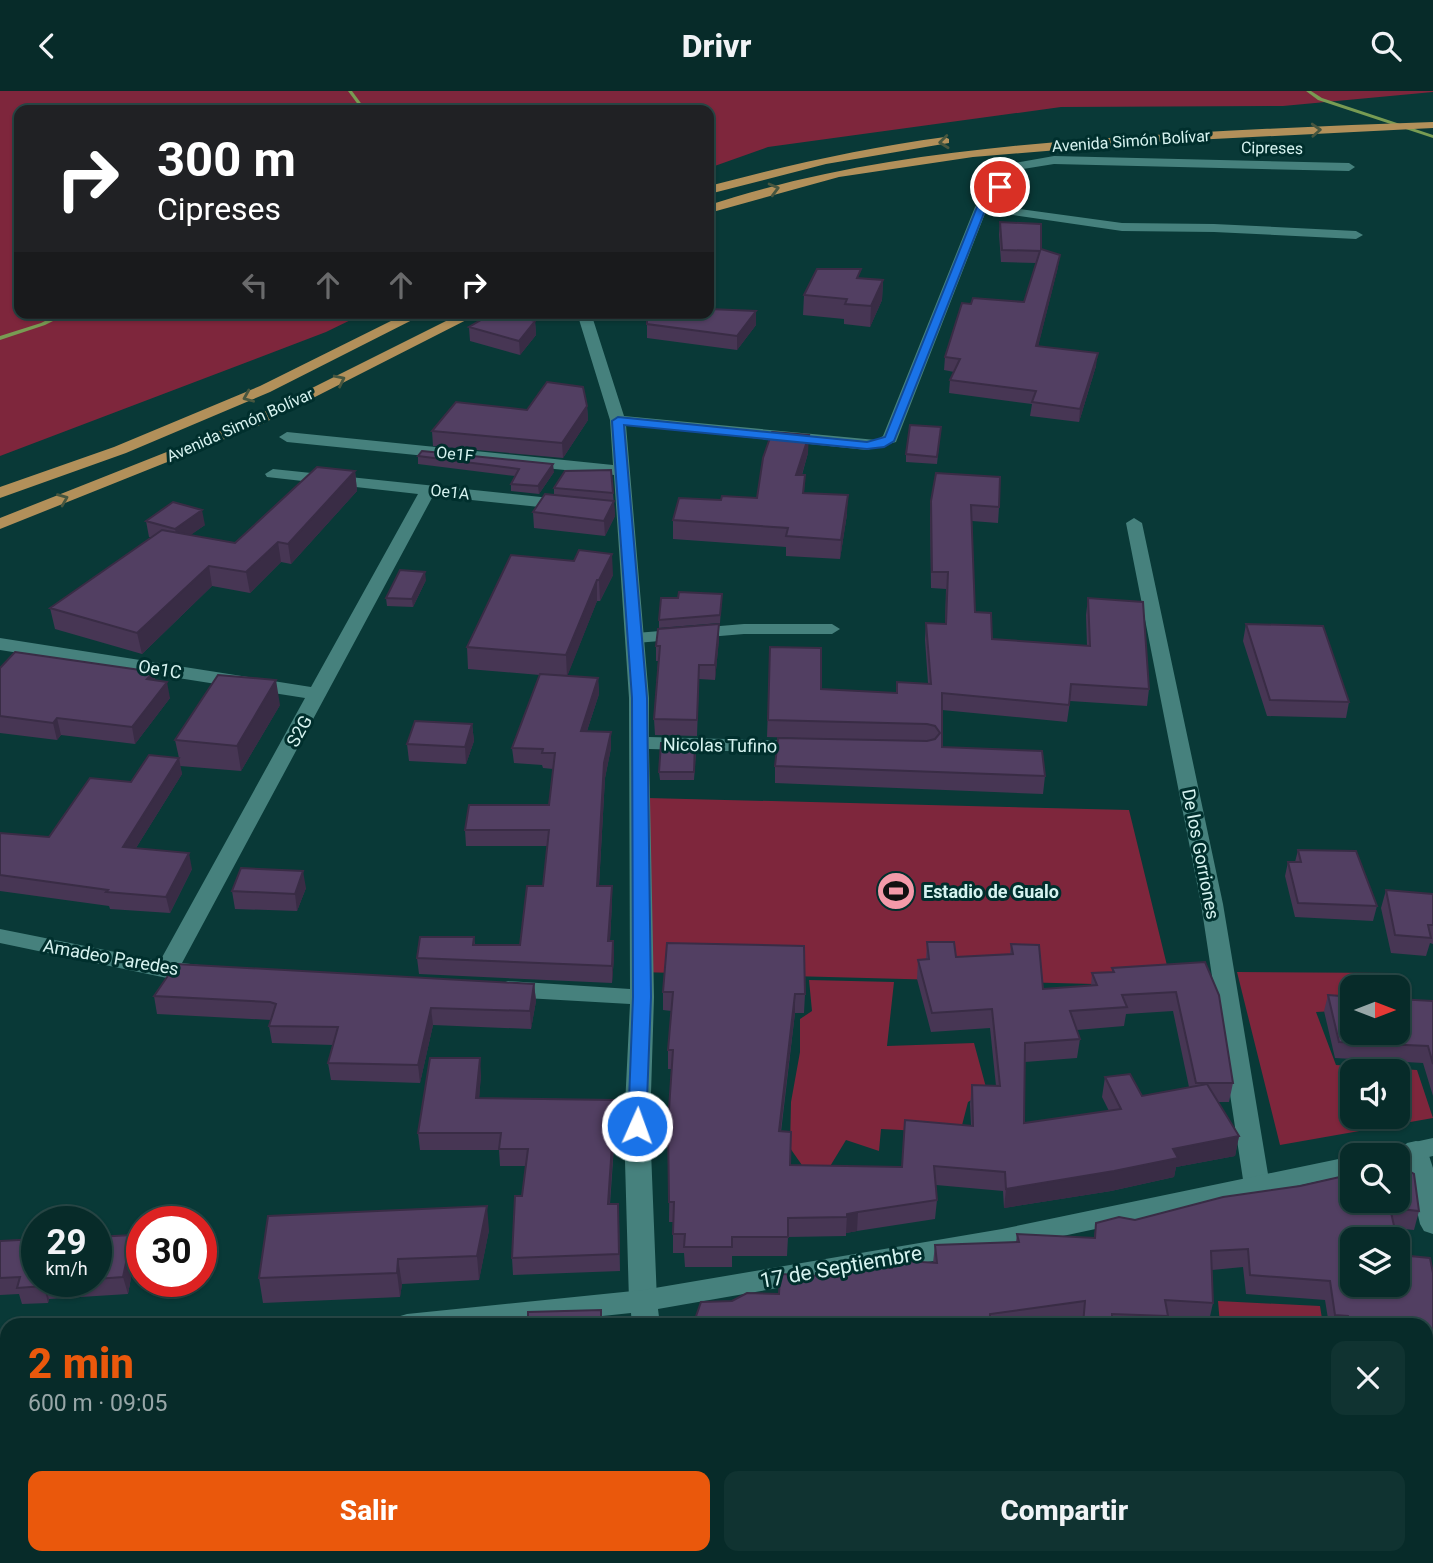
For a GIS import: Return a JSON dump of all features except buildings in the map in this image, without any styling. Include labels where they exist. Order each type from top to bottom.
[{"type":"highway","name":"Avenida Simón Bolívar","points":[[714,208],[808,180],[947,155],[1385,121],[1433,113]]},
{"type":"highway","name":"Avenida Simón Bolívar","points":[[1174,124],[1354,116],[1433,125]]},
{"type":"highway","points":[[714,189],[780,170],[855,155],[959,140]]},
{"type":"highway","name":"Avenida Simón Bolívar","points":[[0,493],[120,450],[265,389],[407,319]]},
{"type":"highway","name":"Avenida Simón Bolívar","points":[[0,524],[255,422],[461,319]]},
{"type":"street","name":"Cipreses","points":[[618,421],[867,445],[890,439],[982,207],[1019,166],[1041,161],[1349,167]]},
{"type":"street","points":[[982,207],[1122,227],[1214,228],[1356,235]]},
{"type":"street","points":[[586,319],[618,421],[622,471],[620,510],[636,638],[640,743],[642,997],[637,1126],[644,1313]]},
{"type":"street","name":"Oe1F","points":[[287,437],[622,471]]},
{"type":"street","name":"Oe1A","points":[[273,474],[587,506]]},
{"type":"street","name":"S2G","points":[[167,969],[428,490]]},
{"type":"street","name":"De los Gorriones","points":[[1134,523],[1212,904],[1257,1186]]},
{"type":"street","name":"Oe1C","points":[[0,644],[319,694]]},
{"type":"street","name":"Nicolas Tufino","points":[[640,743],[830,748]]},
{"type":"street","name":"Amadeo Paredes","points":[[0,936],[167,969],[223,973]]},
{"type":"street","points":[[488,988],[642,997]]},
{"type":"street","points":[[1415,1151],[1433,1224]]},
{"type":"street","name":"17 de Septiembre","points":[[545,1318],[644,1313],[1340,1168]]},
{"type":"lane","points":[[636,638],[744,629],[832,629]]},
{"type":"shaded area","points":[[0,91],[1433,91],[1283,106],[1061,107],[768,147],[714,166],[714,105],[14,105],[14,319],[353,319],[326,332],[0,456]]},
{"type":"shaded area","name":"Estadio de Gualo","points":[[648,798],[1129,810],[1172,986],[638,972]]},
{"type":"shaded area","points":[[1237,972],[1395,973],[1396,975],[1340,975],[1340,1011],[1316,1012],[1336,1065],[1340,1065],[1340,1129],[1371,1129],[1280,1145]]},
{"type":"shaded area","points":[[809,980],[894,982],[887,1046],[974,1043],[987,1091],[968,1102],[960,1133],[881,1129],[879,1151],[846,1140],[829,1168],[804,1168],[790,1148],[791,1102],[800,1052],[800,1019],[812,1011]]},
{"type":"shaded area","points":[[1410,1070],[1417,1070],[1433,1118],[1410,1122]]},
{"type":"shaded area","points":[[1218,1301],[1320,1306],[1322,1318],[1219,1318]]},
{"type":"waterway","points":[[350,91],[360,105]]},
{"type":"waterway","points":[[1308,91],[1320,99],[1433,137]]},
{"type":"waterway","points":[[0,338],[53,319]]},
{"type":"place","name":"Estadio de Gualo","points":[[896,891]]},
{"type":"route","points":[[637,1126],[642,997],[639,698],[627,510],[618,421],[867,445],[890,439],[982,207],[1000,187]]}]
